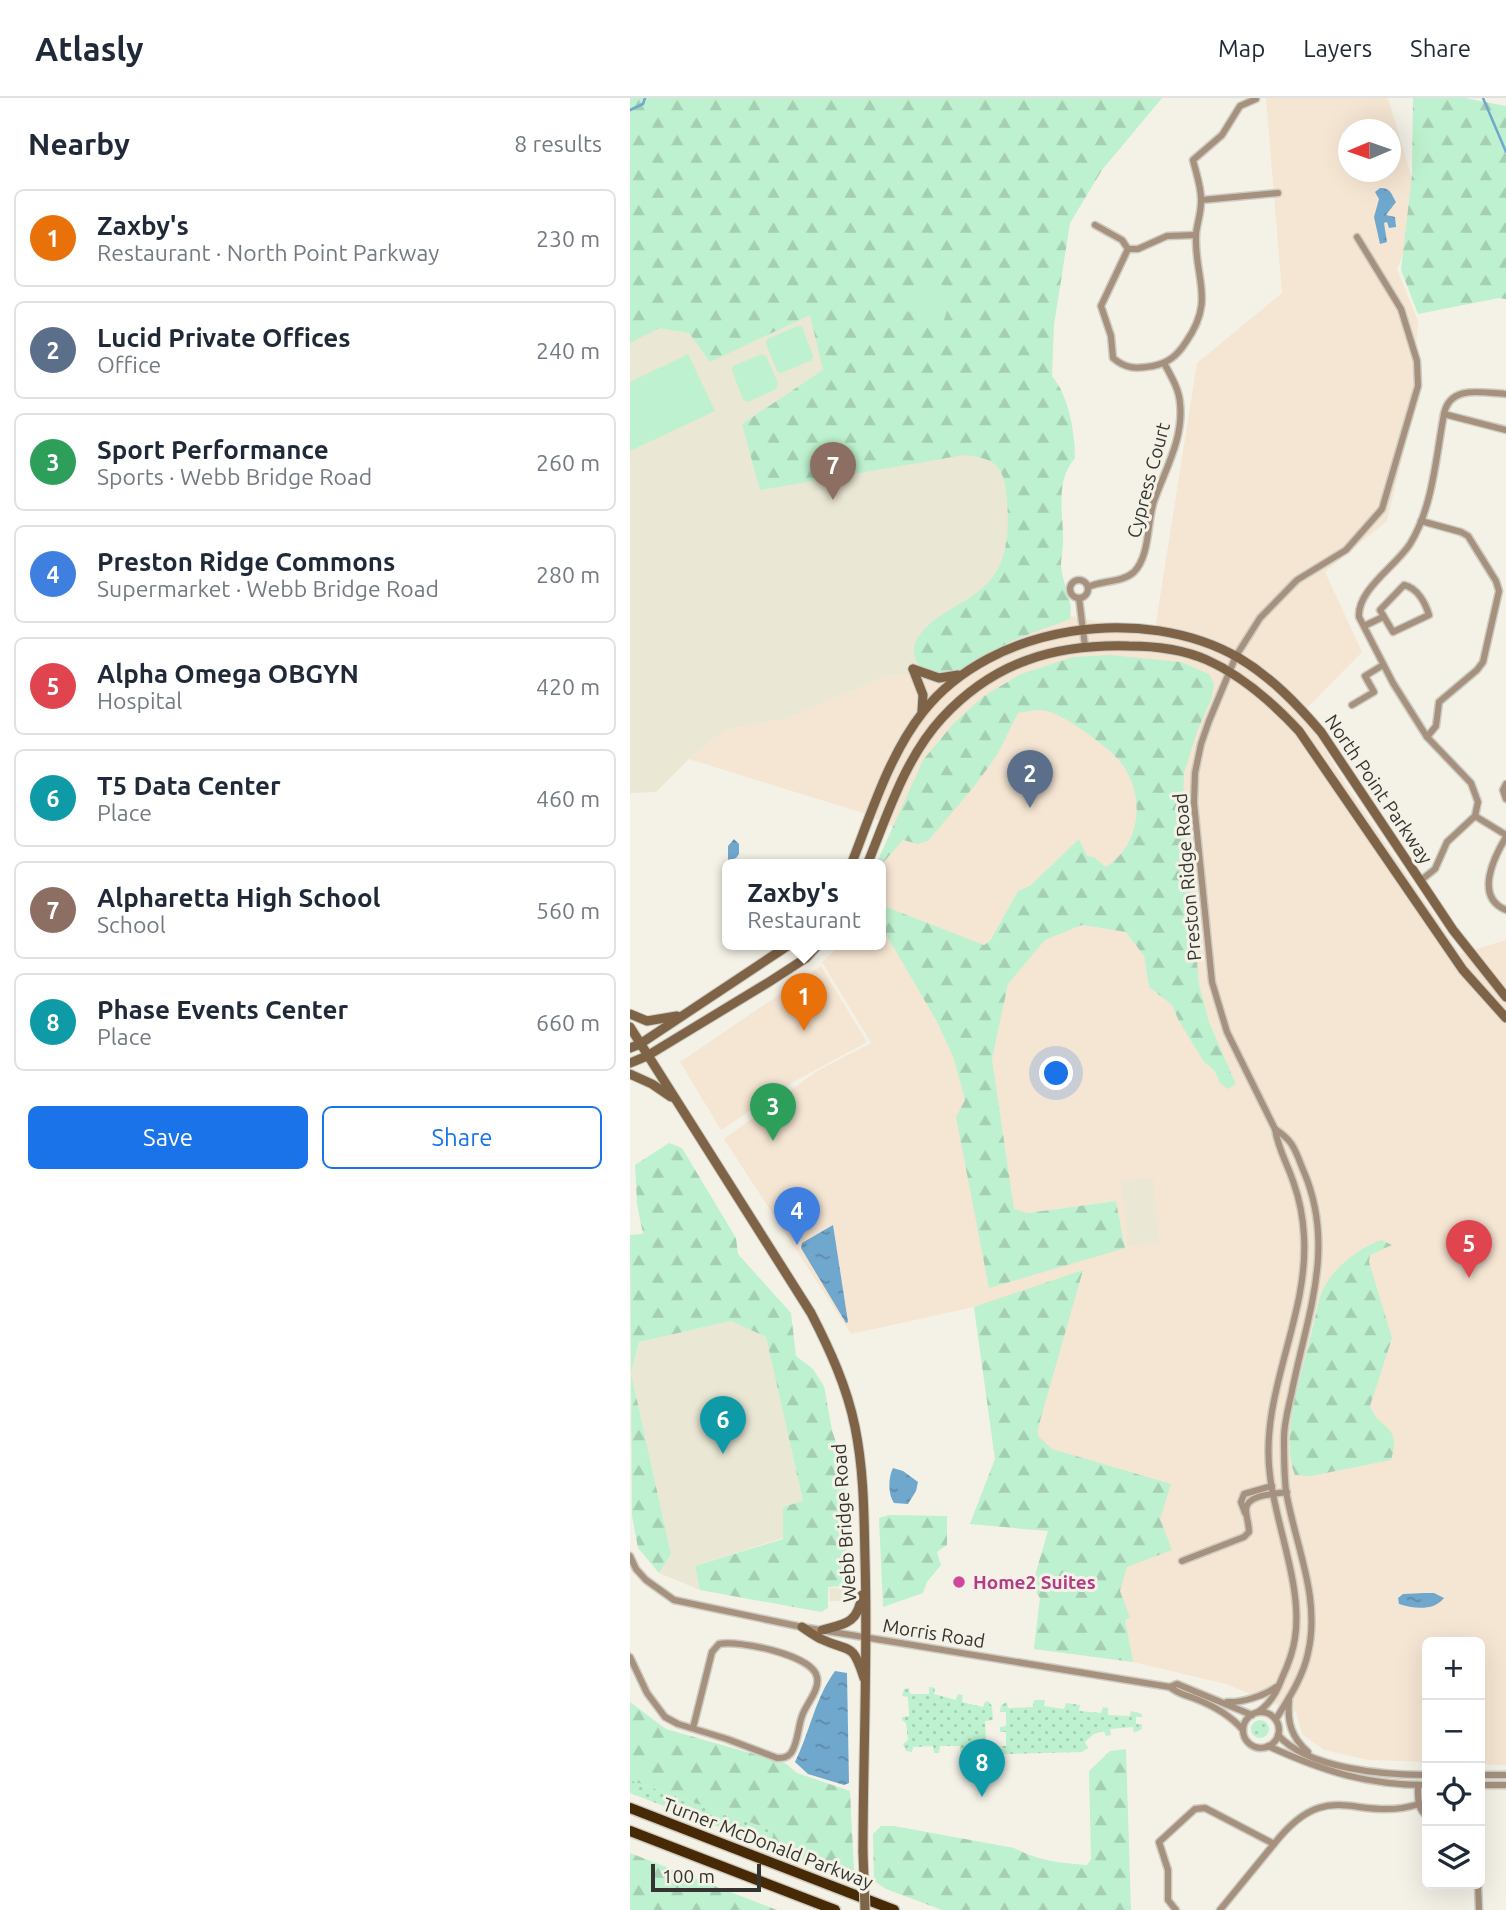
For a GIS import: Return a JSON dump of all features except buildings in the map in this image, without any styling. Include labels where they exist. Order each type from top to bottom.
[{"type":"highway","name":"Turner McDonald Parkway","points":[[630,1808],[894,1910]]},
{"type":"highway","name":"Turner McDonald Parkway","points":[[630,1831],[835,1910]]},
{"type":"street","points":[[1128,248],[1101,306],[1111,337],[1113,358],[1122,366],[1138,369],[1164,363],[1178,354],[1194,331],[1202,308],[1203,283],[1196,235],[1202,200],[1193,160],[1222,135],[1240,106],[1256,99]]},
{"type":"street","points":[[1202,200],[1278,194]]},
{"type":"street","points":[[1095,225],[1122,240],[1128,248],[1138,249],[1167,236],[1196,235]]},
{"type":"street","name":"Preston Ridge Road","points":[[1255,1713],[1271,1701],[1291,1657],[1296,1636],[1296,1607],[1270,1475],[1270,1432],[1274,1394],[1301,1284],[1304,1253],[1301,1208],[1278,1146],[1275,1129],[1227,1032],[1218,1006],[1208,954],[1194,803],[1195,773],[1205,732],[1236,656],[1260,618],[1297,580],[1346,550],[1382,509],[1418,386],[1416,361],[1401,309],[1357,237]]},
{"type":"street","name":"Cypress Court","points":[[1079,598],[1071,593],[1071,584],[1076,580],[1082,580],[1088,587],[1122,579],[1133,573],[1145,550],[1147,527],[1154,501],[1173,453],[1180,422],[1180,401],[1164,363]]},
{"type":"street","points":[[1420,881],[1435,869],[1447,842],[1475,817],[1478,802],[1471,783],[1427,737],[1384,665],[1359,617],[1361,603],[1400,557],[1421,521],[1449,399],[1463,392],[1506,394]]},
{"type":"street","points":[[1444,414],[1506,430]]},
{"type":"street","points":[[1421,521],[1468,536],[1496,581],[1499,591],[1483,662],[1439,702],[1436,726],[1427,737]]},
{"type":"street","points":[[1404,585],[1412,587],[1426,605],[1429,615],[1393,632],[1383,617],[1380,610],[1404,585]]},
{"type":"street","points":[[1085,646],[1079,598],[1086,595],[1088,587]]},
{"type":"street","points":[[1364,626],[1383,617]]},
{"type":"street","name":"North Point Parkway","points":[[853,859],[900,747],[923,711],[963,674],[994,656],[1060,632],[1128,627],[1172,632],[1236,656],[1276,685],[1321,732],[1420,881],[1476,961],[1506,997]]},
{"type":"street","name":"North Point Parkway","points":[[870,859],[910,766],[941,719],[981,684],[1002,670],[1060,649],[1085,646],[1151,646],[1177,650],[1208,660],[1230,672],[1270,701],[1299,731],[1463,970],[1506,1018]]},
{"type":"street","points":[[1352,705],[1374,692],[1365,676],[1384,665]]},
{"type":"street","points":[[918,720],[924,700],[913,669],[939,678],[963,674]]},
{"type":"street","points":[[1506,784],[1503,790],[1506,799]]},
{"type":"street","points":[[1475,817],[1506,836],[1489,871],[1493,901],[1506,910]]},
{"type":"street","points":[[630,1048],[781,950]]},
{"type":"street","points":[[630,1063],[647,1056],[778,976],[813,950]]},
{"type":"street","points":[[630,1014],[647,1021],[685,1014]]},
{"type":"street","name":"Webb Bridge Road","points":[[630,1027],[805,1303],[829,1348],[855,1425],[861,1462],[868,1638],[863,1852],[865,1910]]},
{"type":"street","points":[[630,1074],[675,1099]]},
{"type":"street","name":"Preston Ridge Road","points":[[1275,1129],[1290,1139],[1309,1184],[1318,1227],[1319,1254],[1312,1309],[1295,1372],[1284,1435],[1287,1492],[1312,1608],[1308,1655],[1300,1677],[1276,1719]]},
{"type":"street","points":[[1250,1525],[1241,1502],[1242,1497],[1250,1491],[1272,1486]]},
{"type":"street","points":[[1182,1561],[1244,1537],[1249,1532],[1250,1525],[1246,1508],[1248,1502],[1254,1498],[1287,1492]]},
{"type":"street","name":"Morris Road","points":[[631,1558],[646,1580],[674,1600],[802,1627],[1170,1687],[1233,1718],[1243,1730]]},
{"type":"street","points":[[822,1630],[846,1623],[857,1614],[866,1569]]},
{"type":"street","points":[[802,1627],[822,1640],[852,1652],[858,1660],[866,1684]]},
{"type":"street","points":[[630,1657],[654,1705],[665,1717],[678,1724],[777,1758],[785,1758],[791,1754],[802,1716],[818,1684],[816,1672],[806,1663],[765,1648],[733,1643],[719,1644],[712,1653],[693,1728]]},
{"type":"street","name":"Morris Road","points":[[1170,1687],[1177,1684],[1185,1686],[1255,1713]]},
{"type":"street","points":[[1222,1702],[1235,1702],[1268,1693],[1280,1684]]},
{"type":"street","points":[[1290,1697],[1288,1712],[1293,1735],[1312,1756]]},
{"type":"street","points":[[1422,1775],[1361,1771],[1312,1756],[1285,1743],[1278,1734],[1276,1719],[1268,1713],[1255,1713],[1247,1718],[1243,1730],[1249,1743],[1258,1748],[1268,1746],[1335,1774],[1422,1785]]},
{"type":"street","points":[[1268,1746],[1278,1734]]},
{"type":"street","points":[[1485,1775],[1506,1775]]},
{"type":"street","points":[[1418,1785],[1422,1810]]},
{"type":"street","points":[[1485,1785],[1506,1785]]},
{"type":"street","points":[[1220,1910],[1299,1817],[1323,1806],[1343,1804],[1390,1810],[1419,1804]]},
{"type":"street","points":[[1176,1910],[1168,1900],[1168,1870],[1159,1842],[1195,1809],[1212,1810],[1274,1844]]},
{"type":"street","points":[[1478,1889],[1479,1910]]},
{"type":"shaded area","points":[[1266,98],[1388,98],[1394,119],[1338,119],[1338,182],[1401,182],[1401,141],[1417,195],[1416,221],[1397,269],[1418,321],[1412,418],[1387,521],[1325,572],[1362,652],[1299,716],[1312,727],[1348,788],[1460,954],[1506,940],[1506,1765],[1485,1764],[1485,1637],[1422,1637],[1422,1762],[1368,1760],[1324,1750],[1302,1734],[1296,1712],[1226,1684],[1133,1662],[1034,1649],[1040,1598],[1032,1586],[1048,1531],[970,1524],[995,1459],[974,1307],[851,1334],[724,1139],[817,1071],[871,1043],[822,962],[835,950],[886,950],[886,935],[936,1020],[953,1056],[965,1100],[989,1287],[1125,1247],[1116,1201],[1028,1213],[1014,1210],[992,1059],[1008,984],[1045,940],[1082,925],[1126,932],[1144,956],[1149,987],[1172,1005],[1204,1062],[1214,1070],[1220,1083],[1236,1084],[1209,1022],[1199,984],[1189,877],[1116,876],[1094,857],[1087,856],[1079,839],[1031,885],[1018,891],[990,941],[983,945],[886,907],[886,859],[880,859],[894,827],[860,812],[689,759],[724,730],[785,719],[886,676],[951,673],[1004,640],[1066,615],[1127,627],[1155,629],[1197,363],[1282,293]]},
{"type":"shaded area","points":[[630,259],[857,296],[1036,385],[1025,630],[950,673],[886,676],[785,719],[724,730],[689,759],[656,792],[630,793]]},
{"type":"shaded area","points":[[821,966],[867,1042],[795,1081],[721,1130],[680,1062]]},
{"type":"shaded area","points":[[1153,1178],[1159,1243],[1128,1246],[1121,1180]]},
{"type":"shaded area","points":[[731,1321],[766,1337],[803,1501],[783,1538],[695,1566],[700,1590],[659,1573],[671,1554],[631,1373],[639,1342]]},
{"type":"shaded area","points":[[829,1588],[844,1588],[844,1601],[830,1601]]},
{"type":"green space","points":[[630,98],[1162,98],[1102,170],[1070,223],[1054,325],[1052,376],[1067,404],[1075,448],[1075,458],[1068,467],[1062,488],[1061,565],[1070,605],[1070,619],[1010,642],[953,674],[935,676],[926,672],[919,666],[914,654],[919,636],[929,624],[979,591],[1000,565],[1006,545],[1008,511],[1006,491],[999,468],[988,460],[964,455],[760,490],[742,424],[823,370],[810,315],[710,362],[689,333],[659,328],[630,343]]},
{"type":"green space","points":[[1413,98],[1465,98],[1506,106],[1506,299],[1499,298],[1418,314],[1401,270],[1412,175]]},
{"type":"green space","points":[[919,278],[952,288],[944,320],[939,322],[908,312],[915,280]]},
{"type":"green space","points":[[798,326],[802,327],[813,356],[812,360],[781,373],[777,371],[766,344],[767,339]]},
{"type":"green space","points":[[688,354],[715,411],[630,451],[630,382]]},
{"type":"green space","points":[[762,354],[766,356],[778,383],[776,389],[748,402],[743,400],[733,366]]},
{"type":"green space","points":[[1110,655],[1181,662],[1209,674],[1214,684],[1211,700],[1198,729],[1184,773],[1183,801],[1199,984],[1209,1022],[1236,1084],[1228,1089],[1220,1083],[1214,1070],[1204,1062],[1172,1005],[1149,987],[1144,956],[1126,932],[1082,925],[1045,940],[1008,984],[992,1059],[1014,1209],[1028,1213],[1116,1201],[1125,1248],[989,1288],[956,1117],[965,1100],[953,1056],[936,1020],[886,935],[886,907],[984,945],[990,941],[1018,891],[1031,885],[1079,839],[1087,856],[1094,857],[1106,867],[1117,858],[1126,847],[1136,822],[1135,794],[1131,780],[1120,762],[1084,731],[1046,711],[1018,713],[997,755],[928,841],[918,844],[903,840],[886,859],[878,859],[923,760],[954,723],[984,696],[1021,674],[1073,657]]},
{"type":"green space","points":[[669,1143],[682,1148],[736,1238],[738,1254],[791,1313],[796,1356],[813,1369],[824,1386],[832,1430],[841,1458],[847,1503],[847,1586],[828,1587],[828,1608],[821,1612],[700,1590],[695,1566],[783,1539],[783,1507],[803,1501],[766,1337],[731,1321],[639,1342],[631,1373],[671,1554],[659,1573],[638,1548],[632,1516],[630,1235],[643,1234],[637,1204],[635,1165]]},
{"type":"green space","points":[[1381,1240],[1392,1245],[1370,1255],[1369,1262],[1392,1338],[1370,1406],[1392,1434],[1394,1448],[1391,1460],[1311,1476],[1295,1475],[1291,1459],[1291,1423],[1298,1383],[1321,1294],[1343,1263],[1365,1247]]},
{"type":"green space","points":[[1083,1270],[1038,1436],[1052,1449],[1171,1484],[1160,1519],[1172,1550],[1127,1567],[1120,1591],[1130,1618],[1125,1620],[1133,1662],[1034,1649],[1040,1598],[1032,1586],[1048,1531],[970,1524],[995,1459],[974,1307]]},
{"type":"green space","points":[[889,1515],[947,1516],[947,1545],[937,1552],[941,1565],[927,1582],[923,1593],[883,1607],[879,1518]]},
{"type":"green space","points":[[929,1687],[935,1688],[934,1694],[956,1700],[958,1694],[963,1695],[962,1702],[983,1707],[988,1701],[992,1706],[993,1720],[985,1721],[986,1741],[993,1742],[991,1750],[986,1751],[985,1745],[966,1746],[965,1752],[960,1752],[960,1746],[940,1746],[939,1753],[934,1753],[933,1746],[913,1747],[912,1752],[906,1751],[903,1744],[908,1740],[906,1723],[902,1717],[909,1716],[908,1697],[902,1696],[904,1689],[909,1688],[910,1694],[929,1694]]},
{"type":"green space","points":[[1034,1700],[1045,1700],[1044,1706],[1064,1709],[1066,1703],[1080,1705],[1079,1711],[1101,1713],[1103,1707],[1108,1708],[1108,1715],[1130,1716],[1131,1711],[1142,1714],[1142,1717],[1136,1717],[1136,1724],[1142,1724],[1142,1729],[1134,1733],[1133,1727],[1110,1729],[1111,1735],[1106,1736],[1104,1731],[1094,1734],[1085,1742],[1088,1748],[1082,1752],[1004,1754],[1000,1746],[1006,1746],[1006,1732],[1000,1732],[1000,1727],[1006,1726],[1006,1712],[1000,1712],[1001,1705],[1007,1702],[1008,1708],[1033,1707]]},
{"type":"green space","points":[[630,1702],[666,1729],[785,1763],[797,1773],[850,1791],[854,1871],[835,1869],[800,1858],[774,1840],[772,1830],[630,1780]]},
{"type":"green space","points":[[1260,1720],[1266,1723],[1269,1729],[1266,1735],[1260,1738],[1254,1735],[1251,1729],[1254,1723]]},
{"type":"green space","points":[[1126,1749],[1131,1910],[942,1910],[886,1889],[874,1881],[873,1834],[881,1826],[894,1826],[1014,1848],[1041,1859],[1087,1865],[1091,1859],[1089,1771],[1110,1751]]},
{"type":"green space","points":[[630,1780],[772,1830],[775,1841],[794,1856],[630,1793]]},
{"type":"green space","points":[[630,1853],[777,1910],[630,1910]]},
{"type":"water","points":[[1380,188],[1389,190],[1396,202],[1386,215],[1395,217],[1396,227],[1389,228],[1387,222],[1384,223],[1387,242],[1380,244],[1374,217],[1379,199],[1375,192]]},
{"type":"water","points":[[734,839],[739,844],[736,858],[728,859],[728,846]]},
{"type":"water","points":[[833,1225],[848,1322],[846,1323],[801,1248],[802,1243]]},
{"type":"water","points":[[893,1468],[903,1471],[918,1482],[908,1504],[894,1503],[892,1500],[889,1486]]},
{"type":"water","points":[[1434,1593],[1444,1598],[1429,1607],[1399,1604],[1398,1598],[1403,1594]]},
{"type":"water","points":[[835,1671],[847,1673],[849,1783],[844,1785],[808,1774],[795,1762],[822,1692]]},
{"type":"waterway","points":[[630,110],[643,104],[645,98]]},
{"type":"waterway","points":[[1483,98],[1506,152]]},
{"type":"place","name":"Alpharetta High School","points":[[833,500]]},
{"type":"place","name":"Lucid Private Offices","points":[[1030,808]]},
{"type":"place","name":"Zaxby's","points":[[804,1031]]},
{"type":"place","name":"Sport Performance","points":[[773,1141]]},
{"type":"place","name":"Preston Ridge Commons","points":[[797,1245]]},
{"type":"place","name":"Alpha Omega OBGYN","points":[[1469,1278]]},
{"type":"place","name":"T5 Data Center","points":[[723,1454]]},
{"type":"place","name":"Home2 Suites","points":[[959,1582]]},
{"type":"place","name":"Phase Events Center","points":[[982,1797]]}]
